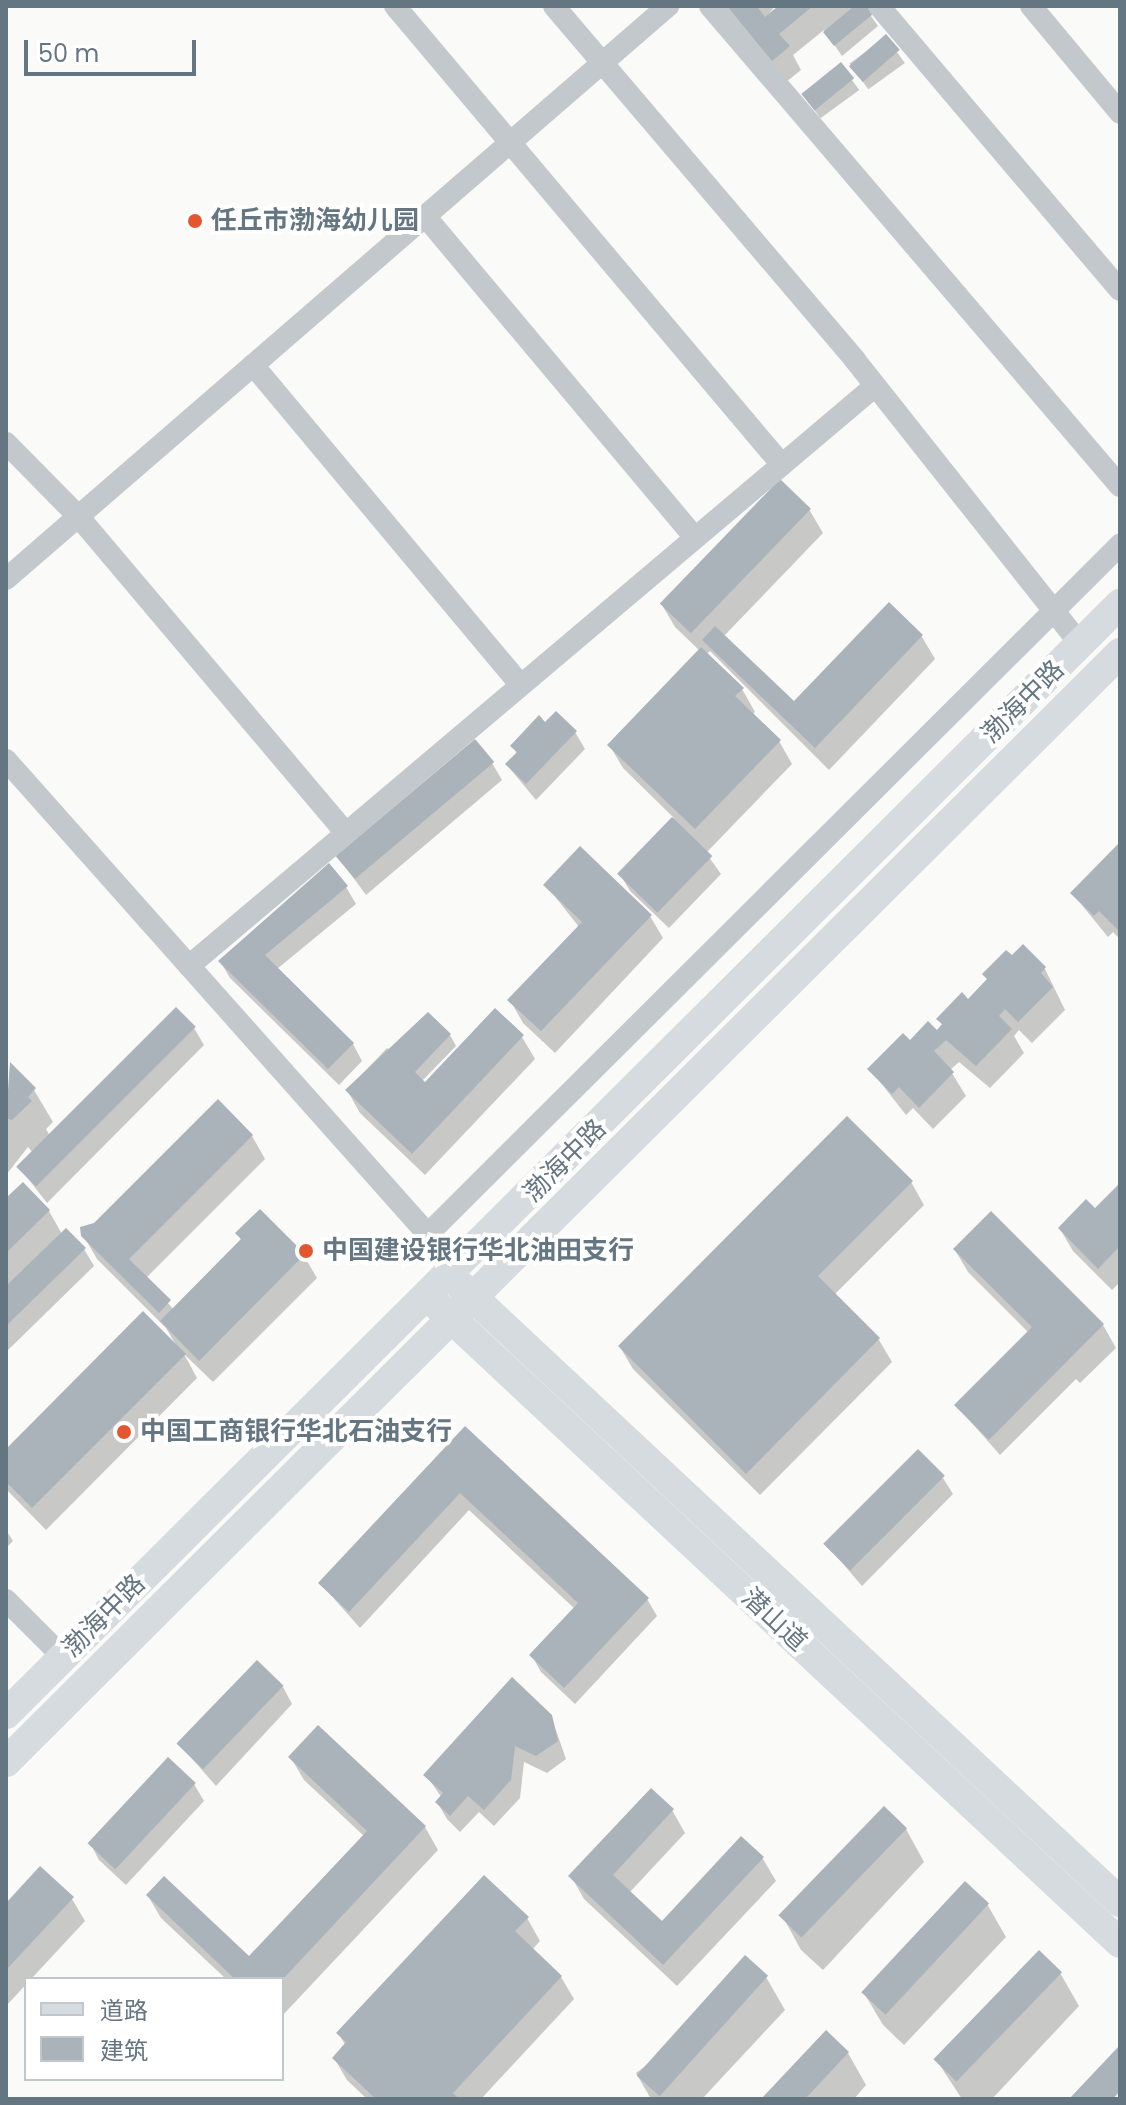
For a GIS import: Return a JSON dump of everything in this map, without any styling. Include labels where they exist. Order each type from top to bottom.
[{"type":"main road","name":"渤海中路","points":[[6,1714],[1120,604]]},
{"type":"main road","name":"渤海中路","points":[[6,1762],[475,1299],[1120,653]]},
{"type":"main road","name":"潜山道","points":[[453,1271],[475,1299],[1120,1902]]},
{"type":"main road","name":"潜山道","points":[[428,1296],[1120,1943]]},
{"type":"street","points":[[395,6],[782,465]]},
{"type":"street","points":[[554,6],[875,386],[1080,644]]},
{"type":"street","points":[[6,579],[668,6]]},
{"type":"street","points":[[710,6],[1120,486]]},
{"type":"street","points":[[879,6],[1120,290]]},
{"type":"street","points":[[1031,6],[1120,113]]},
{"type":"street","points":[[425,216],[695,538]]},
{"type":"street","points":[[253,365],[521,685]]},
{"type":"street","points":[[189,966],[875,386]]},
{"type":"street","points":[[6,443],[78,516],[346,833]]},
{"type":"street","points":[[428,1234],[1120,545]]},
{"type":"street","points":[[6,760],[428,1234],[453,1271]]},
{"type":"street","points":[[6,1600],[63,1657]]},
{"type":"building","points":[[727,6],[757,6],[765,17],[778,6],[813,6],[779,34],[790,46],[772,61]]},
{"type":"building","points":[[854,6],[867,6],[873,14],[834,46],[823,32]]},
{"type":"building","points":[[886,34],[900,50],[863,82],[849,66]]},
{"type":"building","points":[[841,62],[854,78],[815,110],[801,94]]},
{"type":"building","points":[[780,479],[811,509],[691,633],[660,603]]},
{"type":"building","points":[[889,602],[923,635],[815,748],[702,640],[715,626],[794,701]]},
{"type":"building","points":[[701,647],[744,688],[735,696],[781,740],[695,829],[607,745]]},
{"type":"building","points":[[556,711],[577,731],[526,784],[505,764],[517,752],[510,746],[539,715],[545,722]]},
{"type":"building","points":[[475,739],[494,762],[355,879],[336,856]]},
{"type":"building","points":[[672,817],[712,856],[657,913],[617,874]]},
{"type":"building","points":[[1120,842],[1118,930],[1099,911],[1094,916],[1070,893]]},
{"type":"building","points":[[580,846],[652,915],[541,1031],[507,1000],[582,922],[543,885]]},
{"type":"building","points":[[329,863],[348,886],[265,955],[354,1043],[328,1069],[218,961]]},
{"type":"building","points":[[1023,944],[1046,967],[1041,973],[1053,987],[1018,1022],[1005,1009],[999,1016],[1012,1029],[976,1066],[946,1040],[934,1051],[954,1072],[919,1108],[899,1087],[892,1094],[867,1069],[903,1033],[910,1040],[928,1021],[937,1030],[942,1024],[936,1019],[962,992],[968,999],[987,979],[982,974],[1006,950],[1012,955]]},
{"type":"building","points":[[176,1007],[196,1027],[36,1187],[16,1167]]},
{"type":"building","points":[[495,1008],[524,1035],[412,1154],[345,1090],[428,1012],[451,1034],[415,1072],[425,1082]]},
{"type":"building","points":[[10,1062],[36,1088],[28,1097],[32,1101],[12,1120],[6,1118]]},
{"type":"building","points":[[218,1099],[253,1135],[129,1259],[171,1300],[159,1313],[81,1236],[80,1227],[94,1223]]},
{"type":"building","points":[[847,1116],[913,1181],[818,1276],[880,1338],[746,1474],[618,1346]]},
{"type":"building","points":[[23,1182],[50,1210],[6,1253],[6,1198]]},
{"type":"building","points":[[1120,1183],[1120,1246],[1098,1269],[1058,1228],[1086,1199],[1095,1208]]},
{"type":"building","points":[[260,1209],[305,1254],[199,1361],[160,1321],[241,1239],[235,1233]]},
{"type":"building","points":[[991,1211],[1104,1324],[989,1440],[954,1405],[1032,1327],[953,1249]]},
{"type":"building","points":[[66,1228],[86,1248],[6,1326],[6,1286]]},
{"type":"building","points":[[143,1311],[186,1354],[32,1508],[6,1482],[6,1449]]},
{"type":"building","points":[[465,1426],[649,1598],[564,1688],[529,1655],[578,1603],[460,1493],[349,1612],[318,1583]]},
{"type":"building","points":[[918,1449],[945,1476],[850,1571],[823,1544]]},
{"type":"building","points":[[257,1660],[284,1686],[203,1769],[176,1743]]},
{"type":"building","points":[[512,1677],[552,1715],[558,1741],[536,1756],[515,1746],[511,1780],[484,1810],[468,1796],[450,1816],[435,1802],[443,1793],[423,1775]]},
{"type":"building","points":[[318,1725],[426,1826],[284,1978],[233,1977],[146,1895],[164,1876],[249,1956],[367,1831],[288,1757]]},
{"type":"building","points":[[168,1757],[196,1783],[115,1869],[88,1843]]},
{"type":"building","points":[[651,1788],[674,1809],[613,1875],[662,1921],[741,1836],[764,1857],[663,1965],[568,1876]]},
{"type":"building","points":[[884,1806],[907,1828],[801,1938],[778,1915]]},
{"type":"building","points":[[40,1866],[74,1897],[6,1970],[6,1903]]},
{"type":"building","points":[[484,1875],[529,1917],[515,1931],[562,1976],[453,2093],[459,2099],[376,2099],[332,2058],[346,2042],[336,2033]]},
{"type":"building","points":[[965,1881],[989,1904],[885,2015],[861,1992]]},
{"type":"building","points":[[1039,1950],[1062,1972],[956,2082],[933,2059]]},
{"type":"building","points":[[745,1955],[768,1976],[660,2096],[637,2075]]},
{"type":"building","points":[[826,2030],[849,2052],[805,2099],[761,2099]]},
{"type":"building","points":[[1120,2045],[1120,2091],[1113,2099],[1069,2099]]},
{"type":"place","name":"任丘市渤海幼儿园","points":[[195,221]]},
{"type":"place","name":"中国建设银行华北油田支行","points":[[306,1251]]},
{"type":"place","name":"中国工商银行华北石油支行","points":[[124,1432]]}]
